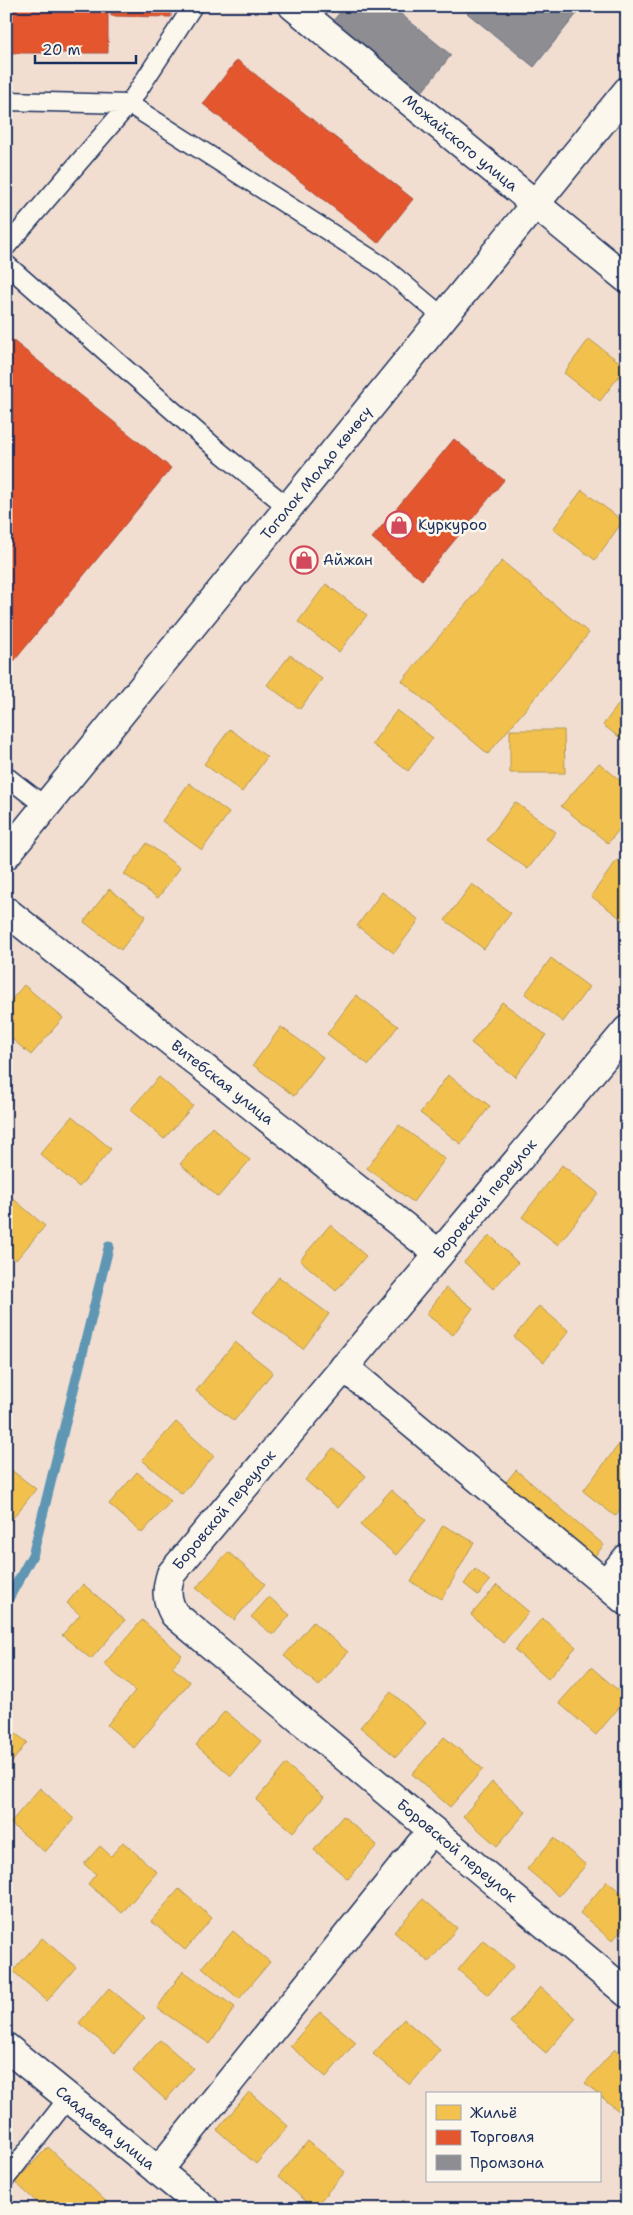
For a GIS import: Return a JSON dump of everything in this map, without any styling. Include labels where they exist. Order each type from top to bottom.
[{"type":"street","name":"Можайского улица","points":[[294,6],[627,279]]},
{"type":"street","name":"Тоголок Молдо көчөсү","points":[[6,856],[443,317],[536,205],[622,106]]},
{"type":"street","name":"Витебская улица","points":[[6,911],[439,1254]]},
{"type":"street","name":"Боровской переулок","points":[[627,1030],[171,1574],[167,1588],[167,1602],[174,1614],[627,1993]]},
{"type":"street","points":[[344,1367],[627,1602]]},
{"type":"street","points":[[605,1584],[627,1558]]},
{"type":"street","points":[[158,2171],[432,1830]]},
{"type":"street","name":"Саадаева улица","points":[[6,2047],[205,2209]]},
{"type":"lane","points":[[6,247],[128,104],[193,6]]},
{"type":"lane","points":[[6,101],[128,104],[380,265],[443,317]]},
{"type":"lane","points":[[6,264],[220,452],[290,508]]},
{"type":"lane","points":[[6,776],[46,807]]},
{"type":"lane","points":[[6,2178],[69,2097]]},
{"type":"building: Жильё","points":[[589,339],[626,367],[600,401],[564,373]]},
{"type":"building: Жильё","points":[[582,490],[623,521],[595,560],[553,529]]},
{"type":"building: Жильё","points":[[502,561],[589,633],[488,754],[402,681]]},
{"type":"building: Жильё","points":[[627,566],[627,583],[619,577]]},
{"type":"building: Жильё","points":[[326,584],[367,615],[339,652],[298,622]]},
{"type":"building: Жильё","points":[[290,655],[322,679],[300,709],[267,685]]},
{"type":"building: Жильё","points":[[627,693],[627,743],[603,725]]},
{"type":"building: Жильё","points":[[397,710],[433,738],[408,771],[372,744]]},
{"type":"building: Жильё","points":[[230,729],[267,757],[242,792],[204,764]]},
{"type":"building: Жильё","points":[[510,730],[564,730],[565,773],[510,773]]},
{"type":"building: Жильё","points":[[599,763],[627,786],[627,820],[608,843],[561,806]]},
{"type":"building: Жильё","points":[[189,783],[229,813],[202,850],[162,821]]},
{"type":"building: Жильё","points":[[515,802],[556,832],[528,869],[487,840]]},
{"type":"building: Жильё","points":[[147,843],[180,868],[158,898],[124,874]]},
{"type":"building: Жильё","points":[[617,860],[627,867],[627,923],[591,896]]},
{"type":"building: Жильё","points":[[472,884],[511,913],[484,949],[445,920]]},
{"type":"building: Жильё","points":[[109,889],[146,916],[121,950],[84,922]]},
{"type":"building: Жильё","points":[[382,892],[419,920],[394,953],[357,926]]},
{"type":"building: Жильё","points":[[551,958],[589,987],[563,1022],[525,994]]},
{"type":"building: Жильё","points":[[24,985],[63,1018],[31,1055],[6,1034],[6,1006]]},
{"type":"building: Жильё","points":[[356,995],[398,1026],[369,1065],[327,1034]]},
{"type":"building: Жильё","points":[[502,1002],[546,1035],[515,1077],[471,1043]]},
{"type":"building: Жильё","points":[[281,1027],[323,1057],[294,1096],[253,1065]]},
{"type":"building: Жильё","points":[[448,1075],[490,1106],[461,1144],[420,1113]]},
{"type":"building: Жильё","points":[[159,1077],[193,1106],[164,1139],[130,1110]]},
{"type":"building: Жильё","points":[[72,1116],[111,1149],[79,1187],[40,1154]]},
{"type":"building: Жильё","points":[[399,1125],[445,1159],[413,1202],[367,1168]]},
{"type":"building: Жильё","points":[[212,1127],[250,1160],[218,1197],[180,1164]]},
{"type":"building: Жильё","points":[[562,1165],[598,1193],[558,1245],[522,1217]]},
{"type":"building: Жильё","points":[[10,1196],[45,1226],[16,1260],[6,1252],[6,1201]]},
{"type":"building: Жильё","points":[[330,1225],[366,1256],[336,1291],[300,1260]]},
{"type":"building: Жильё","points":[[490,1235],[518,1263],[493,1289],[464,1262]]},
{"type":"building: Жильё","points":[[279,1277],[329,1314],[303,1349],[253,1312]]},
{"type":"building: Жильё","points":[[446,1288],[473,1308],[453,1335],[426,1314]]},
{"type":"building: Жильё","points":[[539,1306],[569,1331],[544,1362],[514,1337]]},
{"type":"building: Жильё","points":[[235,1342],[273,1372],[234,1421],[196,1391]]},
{"type":"building: Жильё","points":[[176,1422],[214,1456],[182,1494],[142,1460]]},
{"type":"building: Жильё","points":[[620,1443],[627,1448],[627,1501],[615,1516],[583,1491]]},
{"type":"building: Жильё","points":[[333,1448],[366,1476],[338,1508],[305,1480]]},
{"type":"building: Жильё","points":[[6,1466],[36,1489],[6,1527]]},
{"type":"building: Жильё","points":[[516,1470],[604,1545],[588,1564],[500,1489]]},
{"type":"building: Жильё","points":[[137,1472],[171,1501],[142,1533],[109,1504]]},
{"type":"building: Жильё","points":[[391,1490],[426,1520],[396,1555],[360,1525]]},
{"type":"building: Жильё","points":[[443,1525],[474,1542],[442,1599],[411,1582]]},
{"type":"building: Жильё","points":[[228,1552],[265,1584],[234,1620],[196,1588]]},
{"type":"building: Жильё","points":[[475,1569],[490,1581],[478,1595],[464,1584]]},
{"type":"building: Жильё","points":[[83,1584],[125,1620],[91,1659],[62,1635],[80,1615],[67,1603]]},
{"type":"building: Жильё","points":[[497,1585],[529,1612],[503,1643],[471,1615]]},
{"type":"building: Жильё","points":[[269,1597],[290,1615],[273,1635],[251,1617]]},
{"type":"building: Жильё","points":[[542,1618],[576,1647],[548,1679],[515,1650]]},
{"type":"building: Жильё","points":[[142,1620],[182,1655],[172,1667],[190,1682],[134,1748],[107,1725],[135,1691],[104,1664]]},
{"type":"building: Жильё","points":[[313,1622],[348,1652],[319,1686],[284,1656]]},
{"type":"building: Жильё","points":[[591,1667],[627,1698],[596,1735],[559,1703]]},
{"type":"building: Жильё","points":[[391,1692],[426,1723],[396,1757],[360,1727]]},
{"type":"building: Жильё","points":[[225,1711],[261,1741],[231,1776],[196,1745]]},
{"type":"building: Жильё","points":[[6,1727],[27,1742],[6,1770]]},
{"type":"building: Жильё","points":[[444,1737],[483,1769],[450,1807],[412,1774]]},
{"type":"building: Жильё","points":[[286,1764],[324,1797],[293,1832],[256,1800]]},
{"type":"building: Жильё","points":[[492,1782],[526,1812],[497,1846],[463,1816]]},
{"type":"building: Жильё","points":[[40,1788],[74,1819],[45,1852],[10,1823]]},
{"type":"building: Жильё","points":[[343,1816],[377,1845],[348,1879],[314,1850]]},
{"type":"building: Жильё","points":[[554,1838],[586,1865],[559,1896],[527,1869]]},
{"type":"building: Жильё","points":[[123,1842],[157,1872],[122,1913],[88,1884],[96,1874],[84,1864],[100,1846],[111,1856]]},
{"type":"building: Жильё","points":[[607,1881],[627,1898],[627,1924],[612,1941],[580,1913]]},
{"type":"building: Жильё","points":[[179,1889],[212,1918],[185,1950],[151,1921]]},
{"type":"building: Жильё","points":[[423,1899],[457,1928],[429,1962],[394,1932]]},
{"type":"building: Жильё","points":[[233,1931],[270,1962],[239,1999],[202,1967]]},
{"type":"building: Жильё","points":[[42,1938],[76,1967],[47,2001],[13,1971]]},
{"type":"building: Жильё","points":[[483,1940],[514,1966],[488,1995],[458,1970]]},
{"type":"building: Жильё","points":[[183,1971],[235,2007],[210,2044],[157,2008]]},
{"type":"building: Жильё","points":[[540,1987],[576,2018],[546,2053],[510,2022]]},
{"type":"building: Жильё","points":[[109,1988],[145,2018],[115,2053],[79,2023]]},
{"type":"building: Жильё","points":[[320,2012],[356,2042],[326,2077],[290,2046]]},
{"type":"building: Жильё","points":[[404,2019],[440,2050],[410,2085],[373,2054]]},
{"type":"building: Жильё","points":[[160,2040],[193,2068],[166,2100],[133,2071]]},
{"type":"building: Жильё","points":[[615,2049],[627,2059],[627,2106],[621,2113],[600,2096],[600,2092],[596,2092],[585,2083]]},
{"type":"building: Жильё","points":[[249,2092],[288,2126],[256,2164],[217,2130]]},
{"type":"building: Жильё","points":[[308,2141],[345,2172],[314,2208],[278,2177]]},
{"type":"building: Жильё","points":[[48,2147],[114,2209],[44,2209],[15,2182]]},
{"type":"building: Жильё","points":[[403,2200],[413,2209],[395,2209]]},
{"type":"building: Торговля","points":[[6,6],[108,6],[108,53],[6,53]]},
{"type":"building: Торговля","points":[[111,6],[171,6],[171,17],[111,16]]},
{"type":"building: Торговля","points":[[237,60],[413,199],[378,243],[203,104]]},
{"type":"building: Торговля","points":[[6,335],[171,468],[6,671]]},
{"type":"building: Торговля","points":[[454,439],[504,480],[422,580],[372,538]]},
{"type":"building: Промзона","points":[[345,6],[391,6],[451,55],[422,92],[333,21]]},
{"type":"building: Промзона","points":[[473,6],[583,6],[534,67],[467,13]]},
{"type":"waterway","points":[[6,1603],[33,1554],[109,1246]]},
{"type":"place","name":"Куркуроо","points":[[399,525]]},
{"type":"place","name":"Айжан","points":[[304,560]]}]
